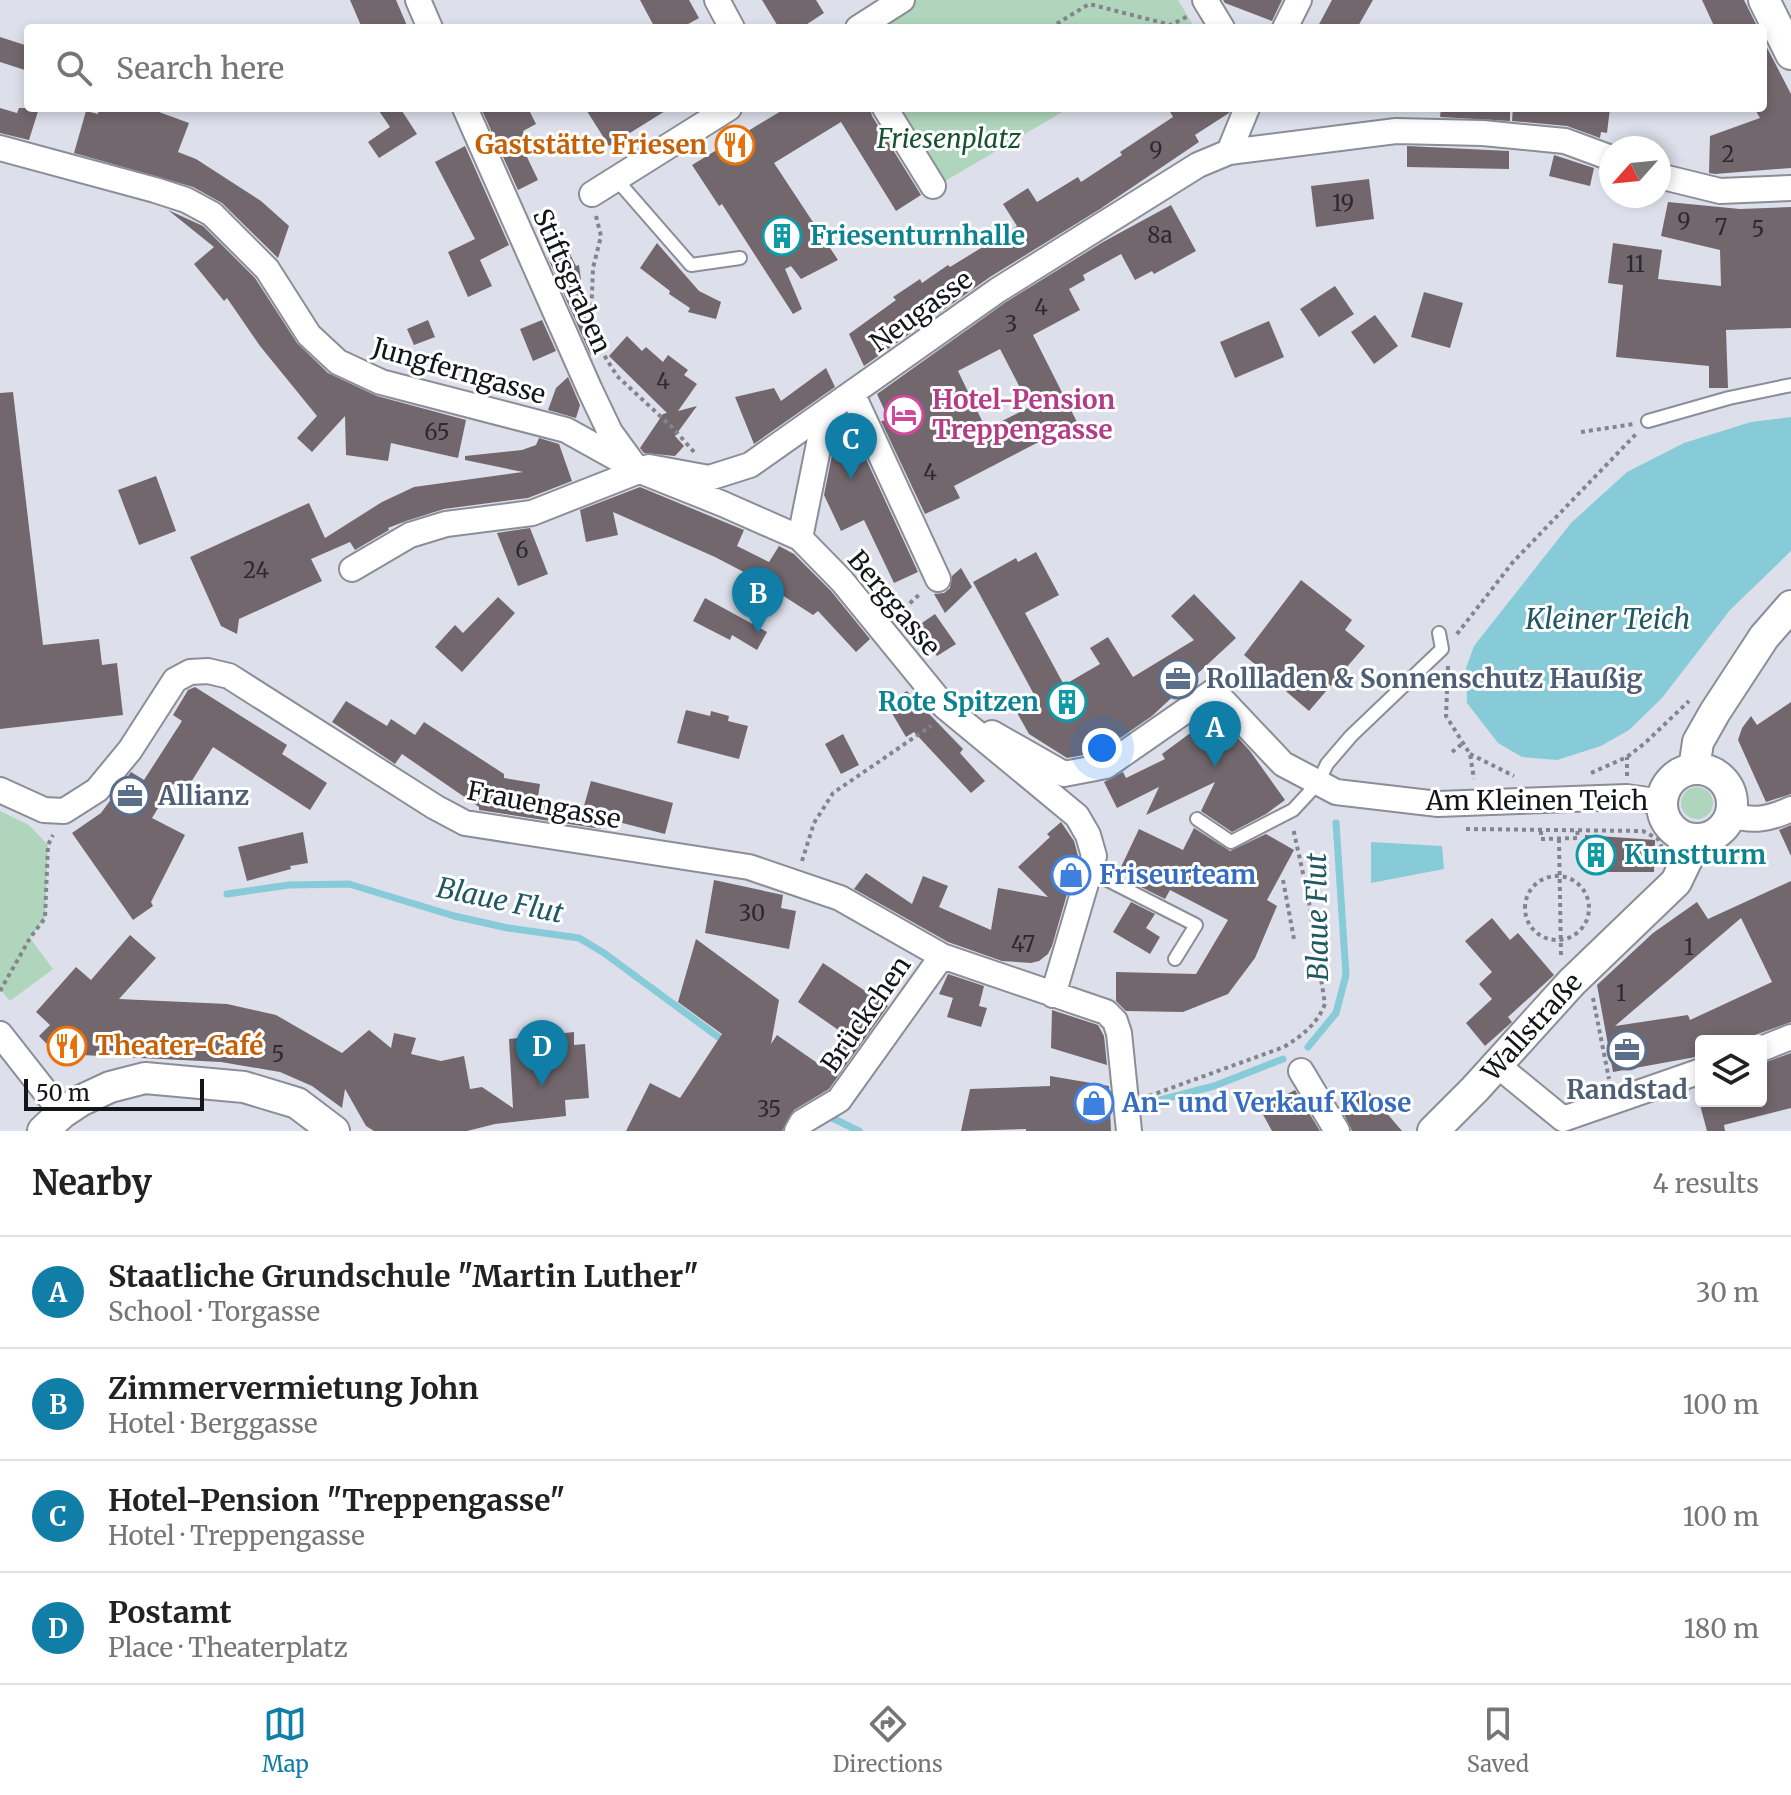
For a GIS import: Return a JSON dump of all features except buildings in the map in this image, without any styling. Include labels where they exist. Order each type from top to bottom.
[{"type":"street","points":[[418,0],[428,24]]},
{"type":"street","points":[[717,0],[730,24]]},
{"type":"street","points":[[864,24],[902,0]]},
{"type":"street","points":[[1205,0],[1220,24]]},
{"type":"street","points":[[1287,24],[1299,0]]},
{"type":"street","points":[[1764,0],[1791,54]]},
{"type":"street","name":"Stiftsgraben","points":[[467,112],[610,432],[638,470]]},
{"type":"street","points":[[592,194],[723,112]]},
{"type":"street","points":[[887,112],[933,186]]},
{"type":"street","points":[[1229,152],[1245,112]]},
{"type":"street","name":"Neugasse","points":[[638,470],[649,467],[709,478],[750,465],[998,290],[1198,165],[1229,152],[1396,131],[1483,133],[1565,141],[1599,154]]},
{"type":"street","name":"Jungferngasse","points":[[0,148],[155,190],[186,200],[212,214],[267,269],[309,335],[338,362],[381,382],[566,430],[638,470]]},
{"type":"street","points":[[1671,179],[1720,191],[1791,188]]},
{"type":"street","points":[[853,395],[938,579]]},
{"type":"street","points":[[800,538],[825,414]]},
{"type":"street","points":[[352,569],[410,535],[446,524],[532,513],[638,470]]},
{"type":"street","name":"Berggasse","points":[[638,470],[800,538],[842,581],[949,711],[1077,816],[1088,835],[1094,856],[1053,995]]},
{"type":"street","points":[[1693,839],[1715,833],[1731,815],[1732,799],[1723,780],[1705,769],[1694,769],[1698,742],[1764,637],[1791,606]]},
{"type":"street","name":"Frauengasse","points":[[64,811],[97,790],[130,750],[175,680],[190,672],[208,671],[229,676],[465,823],[749,867],[840,898],[942,956]]},
{"type":"street","name":"Am Kleinen Teich","points":[[949,711],[1064,774],[1106,766],[1214,691],[1283,764],[1336,792],[1438,804],[1627,797],[1663,802]]},
{"type":"street","name":"Am Kleinen Teich","points":[[1693,839],[1675,830],[1668,822],[1663,802],[1669,783],[1685,771],[1694,769]]},
{"type":"street","points":[[0,790],[44,810],[64,811]]},
{"type":"street","points":[[1731,815],[1744,819],[1770,819],[1791,809]]},
{"type":"street","name":"Wallstraße","points":[[1433,1131],[1572,982],[1676,882],[1691,851],[1693,839]]},
{"type":"street","points":[[942,956],[1106,1012],[1115,1021],[1119,1033],[1129,1131]]},
{"type":"street","name":"Brückchen","points":[[797,1131],[802,1122],[839,1100],[942,956]]},
{"type":"street","points":[[1767,1047],[1791,1037]]},
{"type":"street","points":[[3,1044],[53,1122],[110,1087],[145,1078],[244,1087],[297,1103],[334,1131]]},
{"type":"street","points":[[1497,1065],[1563,1119],[1695,1073]]},
{"type":"street","points":[[1301,1071],[1337,1131]]},
{"type":"lane","points":[[616,179],[691,265],[740,258]]},
{"type":"lane","points":[[1648,421],[1729,398],[1791,385]]},
{"type":"lane","points":[[1197,819],[1231,842],[1293,810],[1318,783],[1327,764],[1351,736],[1442,649],[1439,633]]},
{"type":"lane","points":[[1090,871],[1196,925],[1175,959]]},
{"type":"path","points":[[1056,24],[1089,4],[1167,24]]},
{"type":"path","points":[[592,194],[601,236],[593,268],[591,319],[601,350],[617,376],[689,444],[709,478]]},
{"type":"path","points":[[1581,432],[1648,421]]},
{"type":"path","points":[[1518,778],[1470,754],[1462,744],[1446,716],[1449,662],[1442,649],[1460,631],[1513,562],[1648,421]]},
{"type":"path","points":[[881,628],[938,579]]},
{"type":"path","points":[[1583,777],[1627,757],[1691,699]]},
{"type":"path","points":[[806,849],[814,823],[833,793],[913,740],[949,711]]},
{"type":"path","points":[[1452,752],[1462,744]]},
{"type":"path","points":[[1470,754],[1478,801],[1489,830],[1577,829],[1651,833],[1663,850],[1663,864]]},
{"type":"path","points":[[1127,1103],[1284,1047],[1319,1019],[1325,1004],[1308,896],[1293,834],[1293,810]]},
{"type":"path","points":[[0,991],[45,918],[48,845],[64,811]]},
{"type":"path","points":[[1541,830],[1541,839],[1559,839],[1578,838],[1577,829]]},
{"type":"path","points":[[1650,840],[1651,833]]},
{"type":"path","points":[[1559,839],[1561,962]]},
{"type":"path","points":[[1547,877],[1570,878],[1580,885],[1589,907],[1581,929],[1572,937],[1560,940],[1538,934],[1525,915],[1528,892],[1547,877]]},
{"type":"path","points":[[1283,880],[1294,939]]},
{"type":"path","points":[[1592,991],[1607,1070]]},
{"type":"green space","points":[[916,0],[1178,0],[1193,24],[873,24]]},
{"type":"green space","name":"Friesenplatz","points":[[895,112],[1062,112],[940,184]]},
{"type":"green space","points":[[1697,787],[1709,791],[1713,803],[1709,815],[1697,819],[1685,815],[1681,803],[1685,791]]},
{"type":"green space","points":[[0,811],[29,825],[48,845],[45,918],[30,938],[53,969],[10,1001],[0,989]]},
{"type":"water","name":"Kleiner Teich","points":[[1791,417],[1791,551],[1730,610],[1662,698],[1629,730],[1601,746],[1557,760],[1522,757],[1498,743],[1467,703],[1466,668],[1474,646],[1571,523],[1627,472],[1684,443],[1751,422]]},
{"type":"water","points":[[1371,842],[1442,846],[1444,869],[1371,883]]},
{"type":"waterway","name":"Blaue Flut","points":[[1308,1047],[1336,1013],[1346,975],[1336,823]]},
{"type":"waterway","name":"Blaue Flut","points":[[227,894],[289,885],[349,884],[454,916],[508,928],[579,938],[725,1042]]},
{"type":"waterway","name":"Blaue Flut","points":[[1149,1103],[1214,1086],[1283,1059]]},
{"type":"waterway","name":"Blaue Flut","points":[[830,1117],[859,1131]]},
{"type":"place","name":"Gaststätte Friesen","points":[[735,145]]},
{"type":"place","name":"Friesenturnhalle","points":[[782,236]]},
{"type":"place","name":"Hotel-Pension Treppengasse","points":[[904,415]]},
{"type":"place","name":"Hotel-Pension \"Treppengasse\"","points":[[851,479]]},
{"type":"place","name":"Zimmervermietung John","points":[[758,633]]},
{"type":"place","name":"Rollladen & Sonnenschutz Haußig","points":[[1178,679]]},
{"type":"place","name":"Rote Spitzen","points":[[1067,702]]},
{"type":"place","name":"Staatliche Grundschule \"Martin Luther\"","points":[[1215,767]]},
{"type":"place","name":"Allianz","points":[[130,796]]},
{"type":"place","name":"Kunstturm","points":[[1596,855]]},
{"type":"place","name":"Friseurteam","points":[[1071,875]]},
{"type":"place","name":"Theater-Café","points":[[67,1046]]},
{"type":"place","name":"Randstad","points":[[1627,1050]]},
{"type":"place","name":"Postamt","points":[[542,1086]]},
{"type":"place","name":"An- und Verkauf Klose","points":[[1094,1103]]}]
